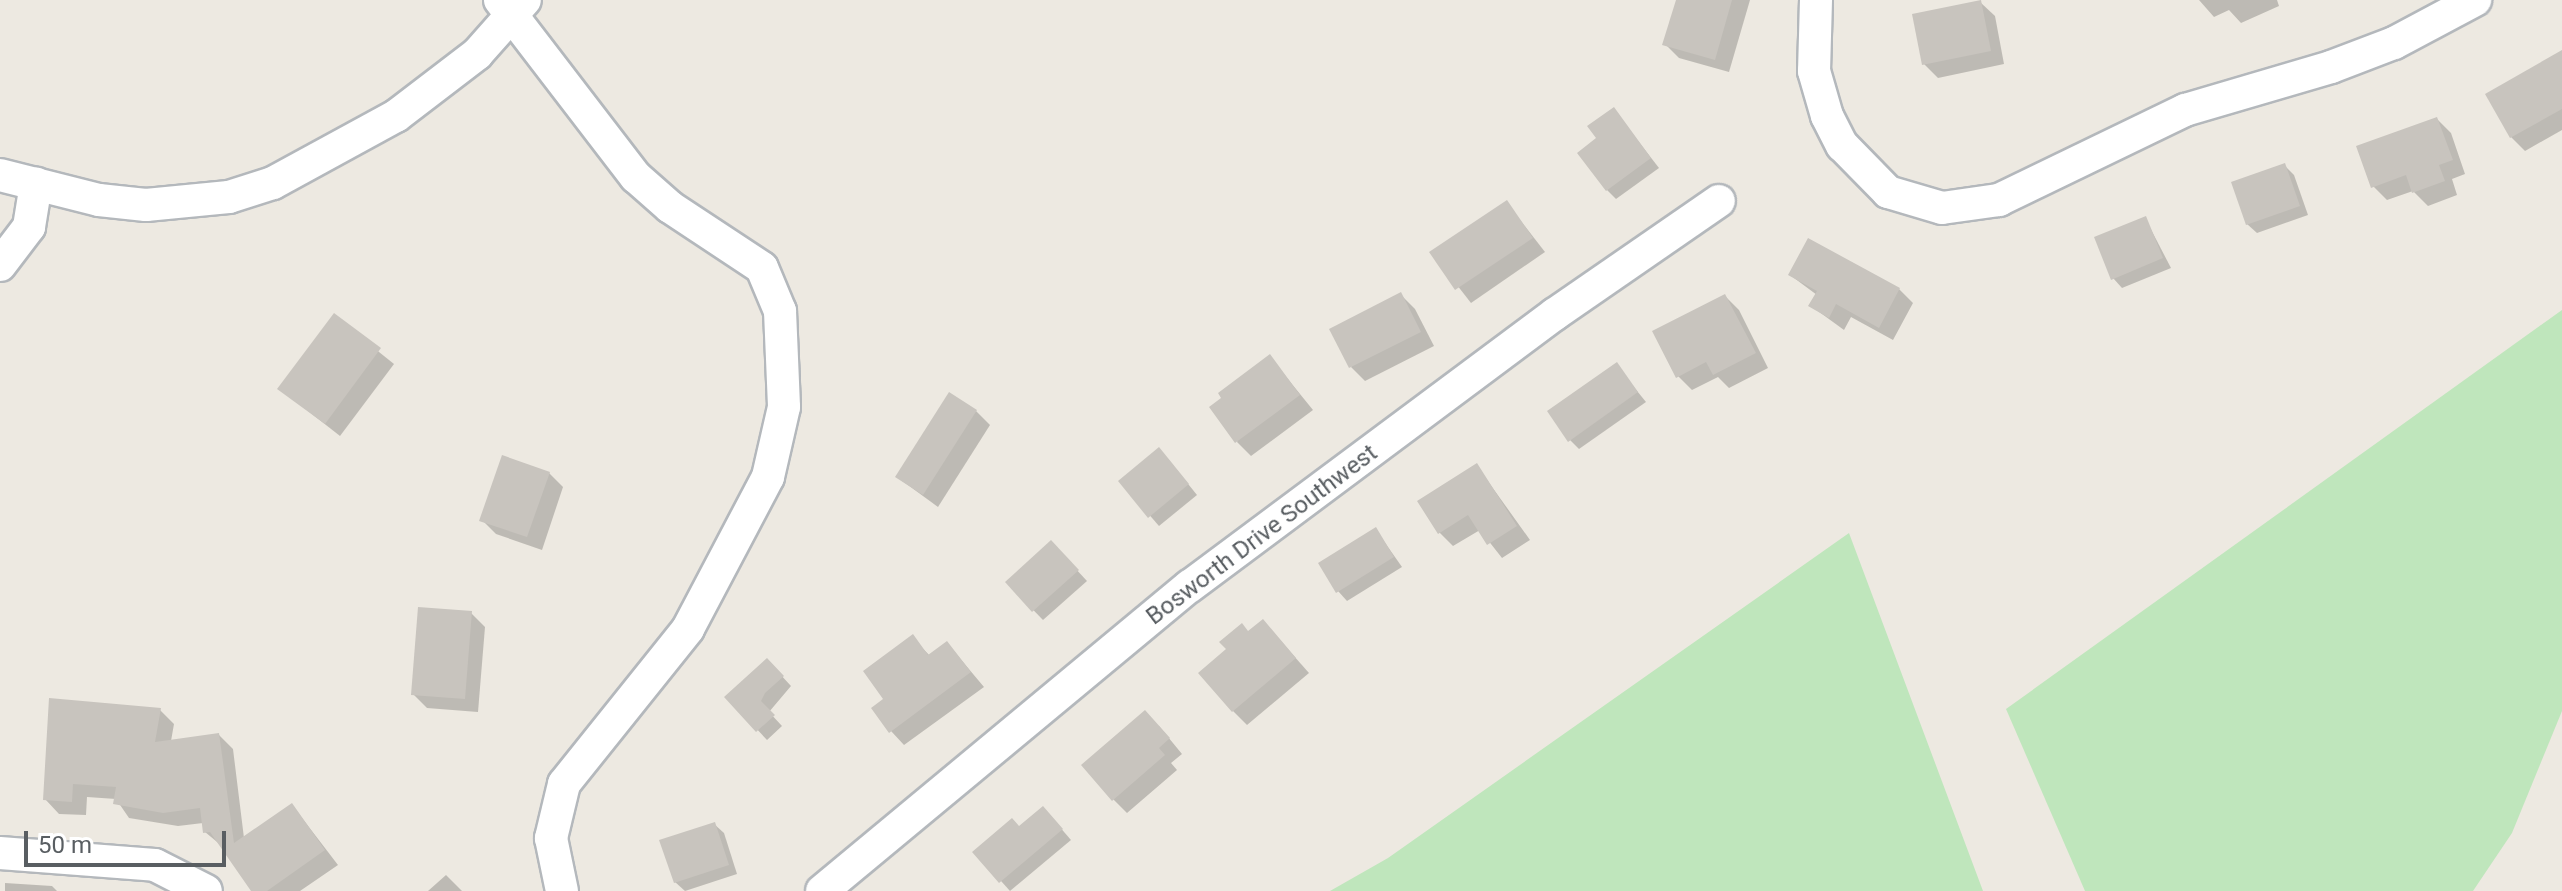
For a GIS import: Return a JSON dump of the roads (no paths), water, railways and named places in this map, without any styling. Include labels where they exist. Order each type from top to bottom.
[{"type":"street","points":[[1816,0],[1814,71],[1827,116],[1842,145],[1888,192],[1942,208],[1999,200],[2185,110],[2331,67],[2394,43],[2475,0]]},
{"type":"street","points":[[0,175],[146,205],[229,197],[273,183],[396,116],[477,54],[513,5],[636,177],[670,207],[762,268],[780,311],[784,407],[768,477],[688,629],[564,784],[551,838],[562,891]]},
{"type":"street","points":[[0,265],[29,227],[36,184]]},
{"type":"street","name":"Bosworth Drive Southwest","points":[[822,891],[1190,586],[1555,314],[1719,201]]},
{"type":"street","points":[[0,853],[155,865],[206,891]]}]
